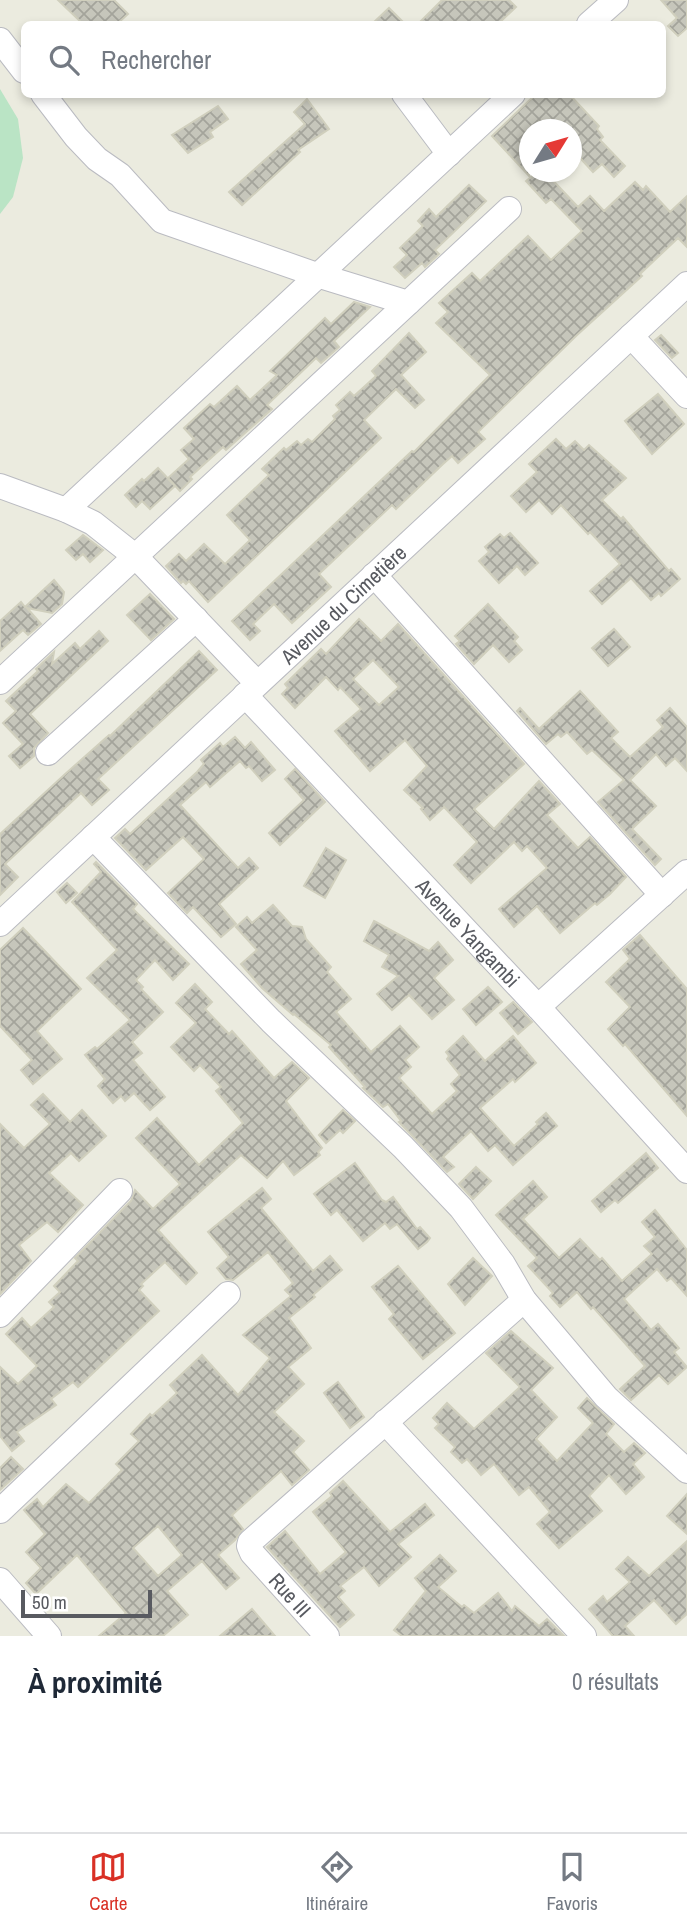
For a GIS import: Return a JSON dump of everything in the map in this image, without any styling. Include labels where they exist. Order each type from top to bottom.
[{"type":"street","points":[[592,21],[616,0]]},
{"type":"street","points":[[0,40],[21,67]]},
{"type":"street","points":[[46,98],[76,137],[97,159],[120,175],[162,221],[317,275],[408,303]]},
{"type":"street","points":[[407,98],[449,154]]},
{"type":"street","points":[[66,510],[509,98]]},
{"type":"street","points":[[0,682],[509,209]]},
{"type":"street","name":"Avenue du Cimetière","points":[[0,924],[687,284]]},
{"type":"street","points":[[631,336],[687,396]]},
{"type":"street","name":"Avenue Yangambi","points":[[0,486],[93,523],[136,557],[196,620],[251,689],[687,1171]]},
{"type":"street","points":[[374,575],[662,895]]},
{"type":"street","points":[[48,753],[196,620]]},
{"type":"street","points":[[93,837],[271,1021],[403,1147],[461,1208],[503,1264],[524,1300],[606,1397],[687,1471]]},
{"type":"street","points":[[538,1007],[687,872]]},
{"type":"street","points":[[0,1315],[120,1191]]},
{"type":"street","points":[[0,1511],[228,1294]]},
{"type":"street","points":[[524,1300],[386,1422],[584,1636]]},
{"type":"street","name":"Rue III","points":[[327,1636],[252,1553],[249,1546],[252,1539],[386,1422]]},
{"type":"street","points":[[0,1580],[50,1636]]},
{"type":"green space","points":[[0,89],[18,119],[23,158],[13,197],[0,214]]},
{"type":"building","points":[[58,0],[114,0],[128,14],[120,21],[80,21]]},
{"type":"building","points":[[442,0],[509,0],[516,7],[501,21],[421,21]]},
{"type":"building","points":[[661,0],[687,0],[687,28],[678,36],[668,26],[677,18]]},
{"type":"building","points":[[389,8],[402,21],[375,21]]},
{"type":"building","points":[[532,98],[573,98],[599,126],[597,129],[603,137],[600,140],[625,166],[614,177],[602,164],[593,172],[582,160],[582,119],[519,119],[519,165],[492,136]]},
{"type":"building","points":[[307,99],[329,129],[298,150],[300,152],[242,205],[229,192],[305,124],[294,112]]},
{"type":"building","points":[[218,106],[228,119],[210,132],[213,137],[188,153],[172,135]]},
{"type":"building","points":[[527,182],[554,182],[578,207],[590,196],[604,211],[635,182],[643,190],[646,186],[670,212],[687,196],[687,247],[678,238],[640,274],[642,276],[478,432],[485,439],[458,463],[452,456],[396,509],[392,505],[319,574],[331,587],[292,623],[274,604],[253,624],[260,631],[250,640],[232,621],[414,452],[490,375],[436,323],[448,312],[439,303],[472,273],[480,281],[528,236],[551,260],[582,231],[551,199],[546,203]]},
{"type":"building","points":[[469,185],[486,201],[435,250],[439,254],[425,267],[422,263],[405,278],[394,267],[407,255],[400,248],[423,226],[418,221],[429,209],[436,217]]},
{"type":"building","points":[[354,302],[370,307],[334,341],[339,347],[321,363],[316,358],[267,405],[272,409],[226,450],[223,447],[190,477],[192,479],[180,491],[168,478],[189,459],[181,450],[194,439],[184,428],[210,404],[214,407],[237,386],[250,400],[277,375],[270,371],[325,318],[331,324]]},
{"type":"building","points":[[409,333],[426,352],[401,375],[424,400],[415,408],[396,389],[364,420],[381,438],[208,602],[189,581],[186,584],[183,581],[181,583],[166,566],[179,554],[186,561],[204,544],[225,564],[250,540],[227,515],[269,475],[262,469],[284,448],[286,450],[297,441],[301,445],[308,439],[312,442],[335,419],[333,416],[340,410],[336,405],[350,392],[354,396],[376,376],[372,371]]},
{"type":"building","points":[[661,335],[678,353],[672,358],[655,340]]},
{"type":"building","points":[[658,394],[684,424],[652,454],[625,421]]},
{"type":"building","points":[[556,439],[566,449],[575,441],[584,450],[589,445],[626,478],[602,500],[621,519],[623,517],[669,571],[671,569],[680,579],[661,596],[659,593],[651,600],[631,578],[602,604],[590,591],[620,564],[561,505],[552,514],[539,500],[526,512],[511,496],[537,472],[529,464]]},
{"type":"building","points":[[158,468],[175,486],[150,509],[142,501],[136,507],[125,495]]},
{"type":"building","points":[[510,533],[538,563],[525,575],[517,566],[499,583],[479,561],[489,552],[485,547],[500,534],[504,538]]},
{"type":"building","points":[[83,535],[103,550],[90,562],[83,554],[76,560],[66,550]]},
{"type":"building","points":[[54,580],[64,592],[62,604],[52,613],[27,608],[41,624],[28,635],[23,630],[0,651],[0,621],[21,602],[25,607]]},
{"type":"building","points":[[150,594],[174,619],[151,640],[127,615]]},
{"type":"building","points":[[488,604],[518,637],[514,641],[522,650],[509,662],[493,645],[474,664],[456,644],[460,641],[455,636]]},
{"type":"building","points":[[359,619],[381,641],[398,624],[524,764],[474,809],[494,829],[539,781],[560,804],[547,815],[578,848],[590,837],[626,877],[610,894],[597,905],[595,903],[560,933],[537,906],[514,927],[499,909],[547,868],[527,846],[522,851],[514,842],[471,883],[454,865],[477,842],[444,807],[430,820],[421,809],[423,808],[404,790],[427,766],[405,740],[370,771],[335,731],[361,709],[340,687],[338,690],[326,677],[295,708],[282,694],[288,688],[285,684],[321,649],[326,654]],"holes":[[[373,660],[399,687],[379,705],[353,679]]]},
{"type":"building","points":[[614,629],[630,647],[608,666],[592,648]]},
{"type":"building","points":[[99,631],[108,641],[30,714],[48,733],[34,748],[34,756],[20,768],[9,756],[23,744],[3,723],[16,711],[6,701],[54,652],[52,664],[75,643],[80,649]]},
{"type":"building","points":[[199,651],[217,670],[98,779],[109,790],[92,805],[81,793],[5,864],[18,877],[0,895],[0,834],[110,736]]},
{"type":"building","points":[[580,691],[618,732],[611,738],[630,757],[663,727],[657,720],[670,708],[687,727],[687,771],[675,758],[666,766],[656,754],[630,780],[656,806],[632,829],[661,859],[655,865],[598,802],[624,780],[592,750],[587,754],[567,732],[561,737],[558,734],[546,744],[517,711],[520,708],[539,729]]},
{"type":"building","points":[[235,737],[245,748],[251,742],[275,770],[262,781],[249,766],[246,768],[240,761],[210,787],[206,782],[180,805],[238,868],[249,858],[258,868],[219,904],[236,924],[221,937],[193,907],[187,913],[168,893],[204,859],[183,837],[146,870],[115,838],[125,829],[130,834],[197,772],[204,764],[201,760],[220,743],[223,747]]},
{"type":"building","points":[[295,769],[325,802],[280,845],[269,833],[304,800],[285,779]]},
{"type":"building","points":[[326,848],[346,860],[325,898],[304,886]]},
{"type":"building","points":[[96,862],[137,904],[133,909],[189,964],[173,980],[155,960],[136,980],[163,1012],[132,1042],[142,1053],[133,1060],[165,1097],[150,1110],[134,1093],[125,1101],[121,1096],[113,1103],[98,1086],[105,1079],[85,1055],[95,1047],[97,1049],[130,1020],[87,978],[117,950],[72,902],[101,872],[94,864]]},
{"type":"building","points":[[67,883],[77,893],[66,903],[57,892]]},
{"type":"building","points":[[273,905],[292,926],[302,927],[306,939],[331,967],[327,972],[351,999],[336,1012],[371,1052],[400,1026],[419,1047],[405,1060],[411,1067],[399,1078],[432,1114],[457,1091],[451,1084],[460,1075],[447,1059],[449,1056],[446,1052],[463,1036],[485,1061],[513,1036],[536,1063],[480,1108],[514,1146],[546,1113],[557,1126],[513,1165],[495,1145],[488,1151],[471,1131],[443,1157],[454,1167],[447,1172],[399,1122],[401,1121],[388,1104],[383,1107],[363,1088],[365,1087],[329,1047],[331,1045],[262,988],[241,964],[257,950],[236,927],[247,917],[252,923]]},
{"type":"building","points":[[374,921],[429,951],[438,942],[453,960],[434,978],[454,1000],[432,1019],[409,995],[392,1010],[377,994],[398,976],[382,967],[389,955],[364,941]]},
{"type":"building","points":[[23,928],[81,989],[37,1031],[62,1059],[33,1084],[21,1070],[32,1060],[0,1026],[0,950]]},
{"type":"building","points":[[640,935],[687,989],[687,1116],[625,1044],[623,1046],[608,1029],[630,1007],[606,982],[630,959],[623,950]]},
{"type":"building","points":[[195,984],[212,1002],[205,1009],[229,1034],[232,1031],[274,1078],[292,1062],[309,1078],[286,1101],[322,1148],[318,1152],[320,1155],[294,1175],[283,1161],[267,1178],[241,1155],[158,1230],[197,1273],[186,1284],[165,1262],[141,1284],[143,1286],[139,1290],[159,1311],[78,1387],[73,1382],[51,1399],[56,1405],[17,1432],[24,1441],[12,1451],[0,1436],[0,1367],[18,1384],[37,1366],[6,1334],[22,1318],[31,1328],[54,1307],[49,1302],[60,1292],[54,1286],[78,1261],[75,1258],[131,1201],[135,1190],[153,1209],[180,1184],[136,1138],[157,1118],[199,1165],[243,1123],[216,1091],[221,1087],[200,1065],[194,1071],[171,1047],[196,1023],[176,1003]]},
{"type":"building","points":[[488,987],[502,1002],[476,1025],[463,1009]]},
{"type":"building","points":[[513,1002],[532,1022],[518,1034],[500,1013]]},
{"type":"building","points":[[43,1094],[70,1122],[82,1110],[106,1136],[79,1161],[71,1153],[49,1173],[83,1205],[58,1232],[47,1222],[19,1245],[31,1261],[0,1294],[0,1124],[24,1148],[50,1124],[31,1105]]},
{"type":"building","points":[[343,1110],[355,1121],[343,1133],[340,1130],[326,1143],[319,1135]]},
{"type":"building","points":[[646,1153],[658,1168],[618,1203],[615,1200],[601,1212],[592,1201]]},
{"type":"building","points":[[355,1163],[382,1200],[386,1202],[393,1197],[417,1229],[420,1227],[430,1238],[427,1242],[418,1249],[397,1224],[390,1229],[385,1223],[363,1241],[337,1210],[331,1215],[314,1194]]},
{"type":"building","points":[[476,1167],[491,1181],[473,1199],[459,1184]]},
{"type":"building","points":[[533,1181],[547,1197],[523,1219],[559,1258],[580,1239],[600,1260],[602,1258],[622,1281],[652,1254],[644,1246],[655,1237],[642,1222],[655,1210],[687,1250],[687,1296],[671,1278],[667,1281],[657,1269],[624,1299],[651,1330],[658,1324],[679,1348],[674,1352],[687,1367],[668,1384],[659,1375],[631,1400],[620,1389],[645,1366],[577,1292],[560,1307],[550,1296],[553,1293],[528,1266],[537,1258],[496,1215]]},
{"type":"building","points":[[262,1188],[271,1199],[261,1208],[313,1271],[330,1256],[342,1270],[289,1318],[311,1348],[288,1367],[304,1384],[274,1412],[304,1441],[293,1452],[309,1470],[292,1485],[281,1471],[232,1515],[243,1529],[218,1555],[239,1578],[226,1589],[202,1561],[167,1591],[188,1615],[163,1636],[99,1636],[126,1613],[77,1555],[36,1594],[26,1583],[41,1568],[26,1552],[45,1534],[24,1510],[37,1499],[43,1507],[66,1484],[89,1503],[122,1470],[116,1464],[139,1441],[131,1434],[150,1414],[152,1416],[177,1393],[170,1385],[202,1355],[238,1395],[270,1358],[243,1335],[291,1296],[285,1290],[293,1283],[268,1252],[233,1280],[226,1279],[217,1268],[229,1257],[208,1232]],"holes":[[[158,1526],[182,1555],[158,1576],[133,1548]]]},
{"type":"building","points":[[473,1258],[492,1276],[465,1305],[448,1284]]},
{"type":"building","points":[[398,1266],[455,1333],[423,1359],[389,1319],[394,1314],[372,1287]]},
{"type":"building","points":[[511,1331],[553,1368],[531,1390],[557,1417],[536,1439],[557,1461],[593,1423],[578,1408],[587,1398],[614,1424],[606,1434],[624,1452],[634,1443],[645,1453],[633,1464],[644,1477],[626,1494],[609,1475],[589,1496],[602,1511],[559,1548],[537,1524],[550,1512],[529,1487],[519,1495],[494,1464],[481,1475],[467,1459],[462,1463],[451,1452],[455,1447],[435,1428],[439,1424],[433,1418],[447,1403],[474,1429],[520,1387],[486,1353]]},
{"type":"building","points":[[338,1382],[364,1417],[350,1428],[324,1393]]},
{"type":"building","points":[[11,1457],[23,1469],[0,1490],[0,1468]]},
{"type":"building","points":[[343,1481],[390,1532],[425,1504],[434,1515],[398,1544],[411,1557],[379,1586],[364,1567],[340,1586],[345,1591],[338,1597],[354,1615],[340,1627],[267,1547],[285,1531],[320,1574],[346,1552],[313,1512],[332,1496],[330,1493]]},
{"type":"building","points":[[687,1494],[687,1534],[667,1516]]},
{"type":"building","points":[[687,1541],[687,1614],[676,1624],[654,1600],[625,1626],[634,1636],[613,1636],[589,1609],[603,1596],[607,1602],[630,1582],[616,1569],[628,1557],[649,1576]]},
{"type":"building","points":[[440,1555],[456,1571],[438,1587],[462,1607],[464,1605],[474,1613],[498,1593],[512,1611],[515,1606],[539,1626],[547,1619],[564,1636],[402,1636],[394,1630],[426,1591],[415,1578]]},
{"type":"building","points":[[252,1609],[275,1636],[220,1636]]}]
